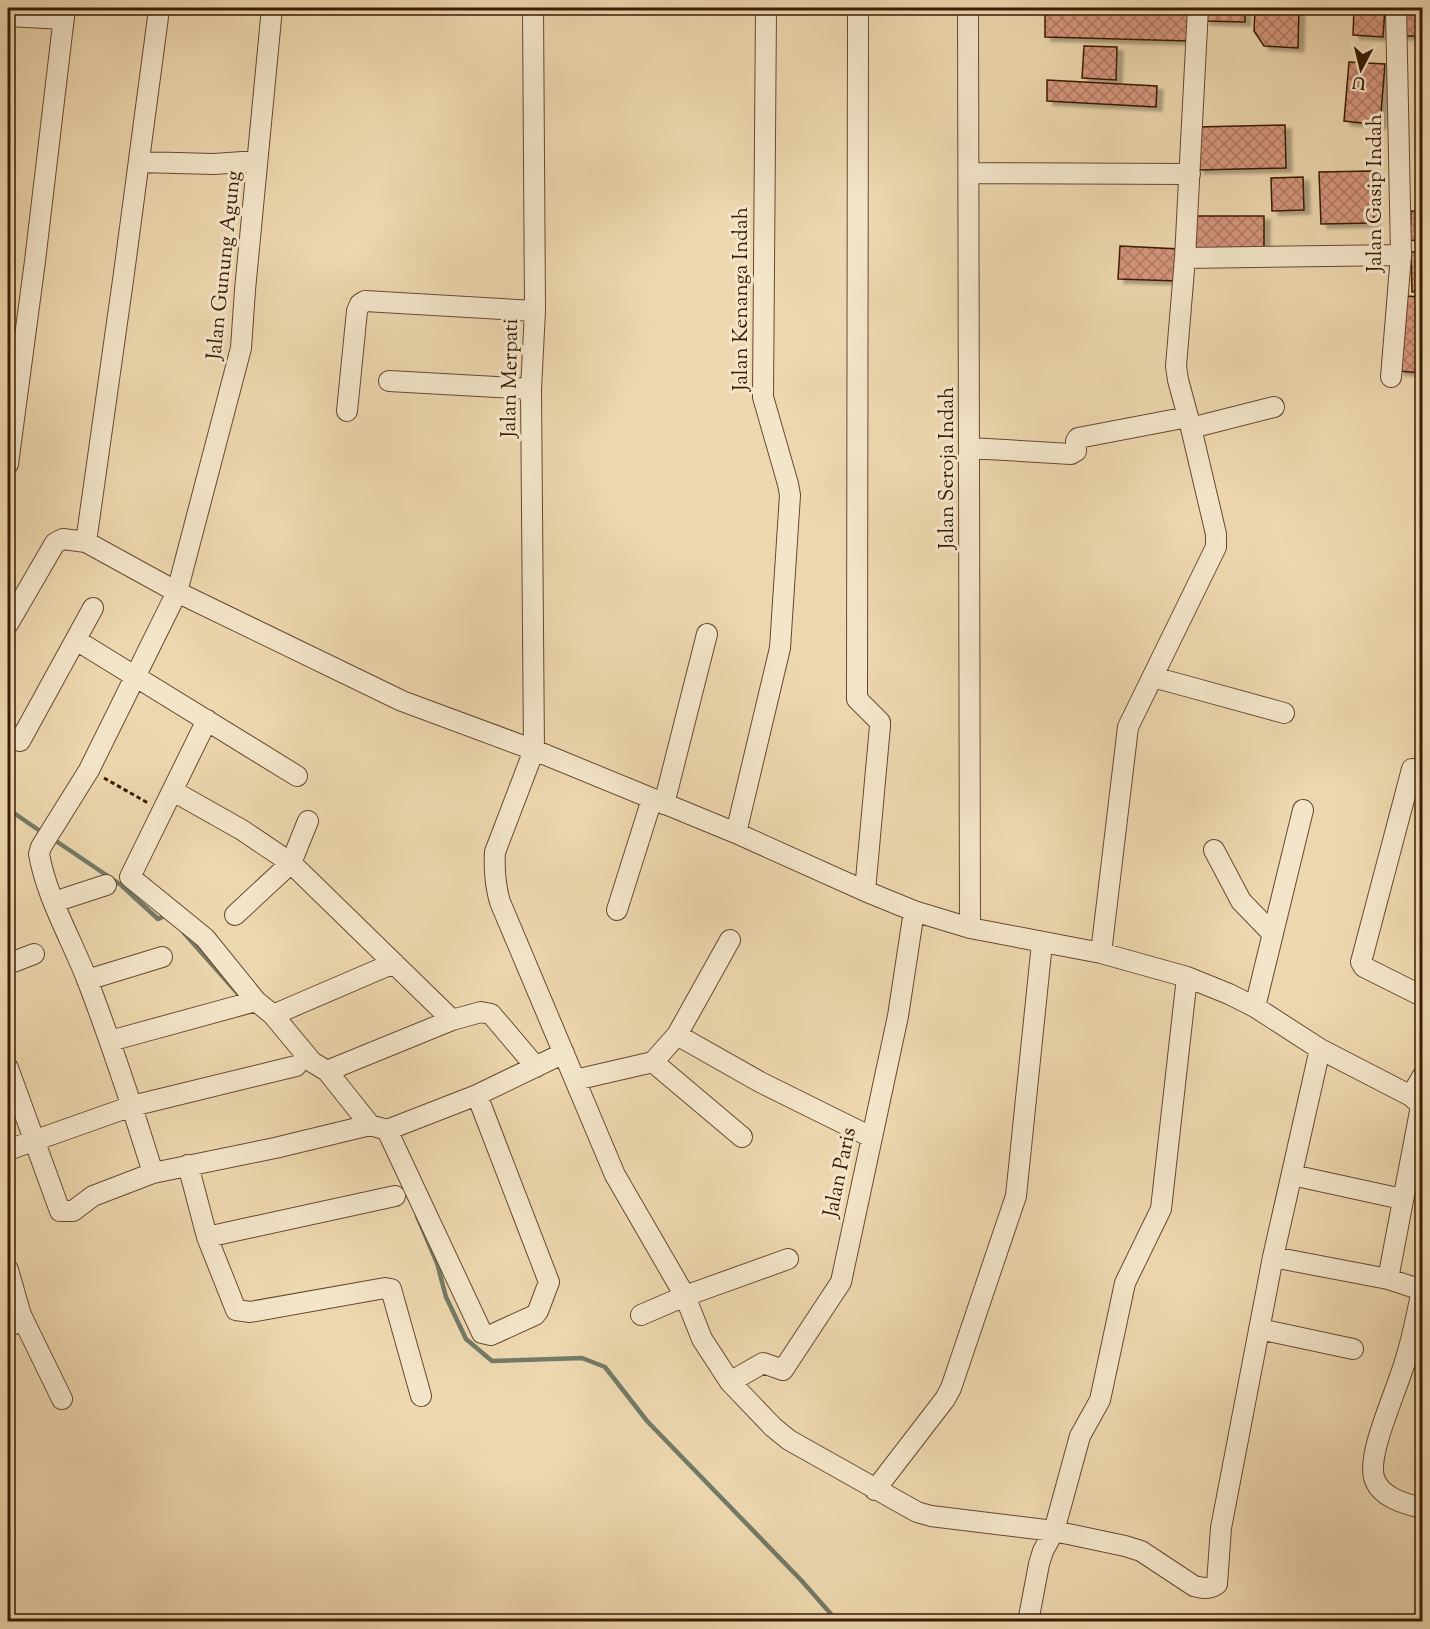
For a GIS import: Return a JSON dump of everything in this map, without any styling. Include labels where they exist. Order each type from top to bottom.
[{"type":"street","name":"Jalan Gunung Agung","points":[[153,1173],[110,1041],[54,902],[40,861],[41,847],[89,770],[177,592],[242,348],[245,290],[272,8]]},
{"type":"street","name":"Jalan Merpati","points":[[533,8],[535,311],[531,389],[534,750]]},
{"type":"street","name":"Jalan Kenanga Indah","points":[[736,833],[780,648],[790,495],[763,397],[766,8]]},
{"type":"street","points":[[858,8],[856,699],[880,724],[865,891]]},
{"type":"street","name":"Jalan Seroja Indah","points":[[968,8],[970,928]]},
{"type":"street","points":[[1101,953],[1126,735],[1131,720],[1216,547],[1216,534],[1176,366],[1185,258],[1198,8]]},
{"type":"street","name":"Jalan Gasip Indah","points":[[1391,377],[1401,255],[1396,8]]},
{"type":"street","points":[[8,16],[65,13],[8,464]]},
{"type":"street","points":[[86,542],[158,17]]},
{"type":"street","points":[[139,162],[214,164],[258,161]]},
{"type":"street","points":[[969,173],[1190,174]]},
{"type":"street","points":[[1185,258],[1401,255]]},
{"type":"street","points":[[347,411],[357,311],[360,304],[365,301],[535,311]]},
{"type":"street","points":[[389,381],[531,389]]},
{"type":"street","points":[[970,448],[1071,454],[1076,451],[1078,438],[1190,423],[1274,407]]},
{"type":"street","points":[[8,624],[55,543],[63,539],[86,542],[177,592],[402,700],[534,750],[736,833],[914,911],[970,928],[1101,953],[1188,977],[1256,1007],[1320,1049],[1418,1103]]},
{"type":"street","points":[[20,741],[93,608]]},
{"type":"street","points":[[617,910],[658,802],[707,634]]},
{"type":"street","points":[[76,640],[297,776]]},
{"type":"street","points":[[1152,677],[1284,713]]},
{"type":"street","points":[[207,720],[130,877],[205,938],[256,1001],[273,1015],[312,1062],[327,1071],[378,1127],[482,1333],[491,1335],[535,1315],[549,1282],[477,1095]]},
{"type":"street","points":[[534,750],[498,840],[494,867],[500,902],[619,1184],[685,1296],[702,1339],[730,1382],[773,1427],[789,1440],[875,1490],[923,1514],[1054,1531],[1141,1551],[1194,1586],[1208,1588],[1217,1584],[1221,1528],[1259,1329],[1320,1049]]},
{"type":"street","points":[[1412,769],[1361,962],[1364,967],[1422,996]]},
{"type":"street","points":[[173,791],[242,830],[291,862],[452,1020]]},
{"type":"street","points":[[1256,1007],[1303,810]]},
{"type":"street","points":[[236,915],[291,862],[308,821]]},
{"type":"street","points":[[1214,850],[1241,901],[1273,934]]},
{"type":"street","points":[[54,902],[106,885]]},
{"type":"street","name":"Jalan Paris","points":[[730,1382],[763,1364],[783,1370],[839,1286],[898,1016],[914,911]]},
{"type":"street","points":[[575,1080],[653,1062],[677,1035],[730,940]]},
{"type":"street","points":[[875,1490],[951,1388],[1015,1201],[1042,943]]},
{"type":"street","points":[[8,964],[34,954]]},
{"type":"street","points":[[87,980],[162,957]]},
{"type":"street","points":[[273,1015],[394,963]]},
{"type":"street","points":[[1028,1622],[1041,1557],[1054,1531],[1080,1436],[1101,1400],[1125,1283],[1161,1209],[1188,977]]},
{"type":"street","points":[[110,1041],[256,1001]]},
{"type":"street","points":[[327,1071],[452,1020],[481,1012],[491,1014],[537,1067]]},
{"type":"street","points":[[677,1035],[760,1082],[871,1137]]},
{"type":"street","points":[[8,1068],[60,1211],[73,1210],[93,1196],[153,1173],[378,1127],[477,1095],[564,1053]]},
{"type":"street","points":[[653,1062],[742,1137]]},
{"type":"street","points":[[8,1150],[132,1106],[296,1066]]},
{"type":"street","points":[[1388,1279],[1422,1077]]},
{"type":"street","points":[[188,1165],[207,1237],[236,1310],[250,1312],[385,1288],[391,1289],[421,1396]]},
{"type":"street","points":[[1292,1175],[1402,1199]]},
{"type":"street","points":[[207,1237],[395,1196]]},
{"type":"street","points":[[1273,1257],[1388,1279],[1422,1290],[1406,1358],[1372,1466],[1374,1480],[1384,1492],[1397,1500],[1422,1508]]},
{"type":"street","points":[[641,1316],[685,1296],[788,1259]]},
{"type":"street","points":[[8,1270],[14,1321],[62,1399]]},
{"type":"street","points":[[1259,1329],[1353,1349]]},
{"type":"path","points":[[89,770],[163,811]]},
{"type":"building","points":[[1045,8],[1191,8],[1190,41],[1045,37]]},
{"type":"building","points":[[1205,8],[1245,8],[1245,22],[1204,21]]},
{"type":"building","points":[[1255,8],[1299,8],[1298,48],[1264,46],[1254,31]]},
{"type":"building","points":[[1354,8],[1385,8],[1383,37],[1353,35]]},
{"type":"building","points":[[1397,8],[1422,8],[1422,36],[1396,36]]},
{"type":"building","points":[[1084,46],[1117,47],[1116,80],[1082,78]]},
{"type":"building","points":[[1349,62],[1385,64],[1380,125],[1344,121]]},
{"type":"building","points":[[1047,80],[1157,86],[1156,107],[1047,101]]},
{"type":"building","points":[[1285,125],[1286,168],[1198,170],[1196,127]]},
{"type":"building","points":[[1372,171],[1374,223],[1321,224],[1319,172]]},
{"type":"building","points":[[1417,172],[1422,172],[1422,205],[1417,204]]},
{"type":"building","points":[[1303,177],[1304,210],[1272,211],[1271,178]]},
{"type":"building","points":[[1411,211],[1422,211],[1422,241],[1410,240]]},
{"type":"building","points":[[1192,216],[1264,216],[1264,257],[1191,256]]},
{"type":"building","points":[[1120,246],[1180,249],[1178,281],[1118,279]]},
{"type":"building","points":[[1411,252],[1422,252],[1422,291],[1412,292]]},
{"type":"building","points":[[1405,296],[1422,297],[1422,373],[1398,371]]},
{"type":"waterway","points":[[8,809],[43,833]]},
{"type":"waterway","points":[[53,839],[121,885],[158,919],[168,916]]},
{"type":"waterway","points":[[184,933],[240,996]]},
{"type":"waterway","points":[[417,1216],[437,1263],[446,1297],[466,1339],[492,1361],[582,1358],[605,1367],[647,1421],[801,1580],[838,1622]]}]
